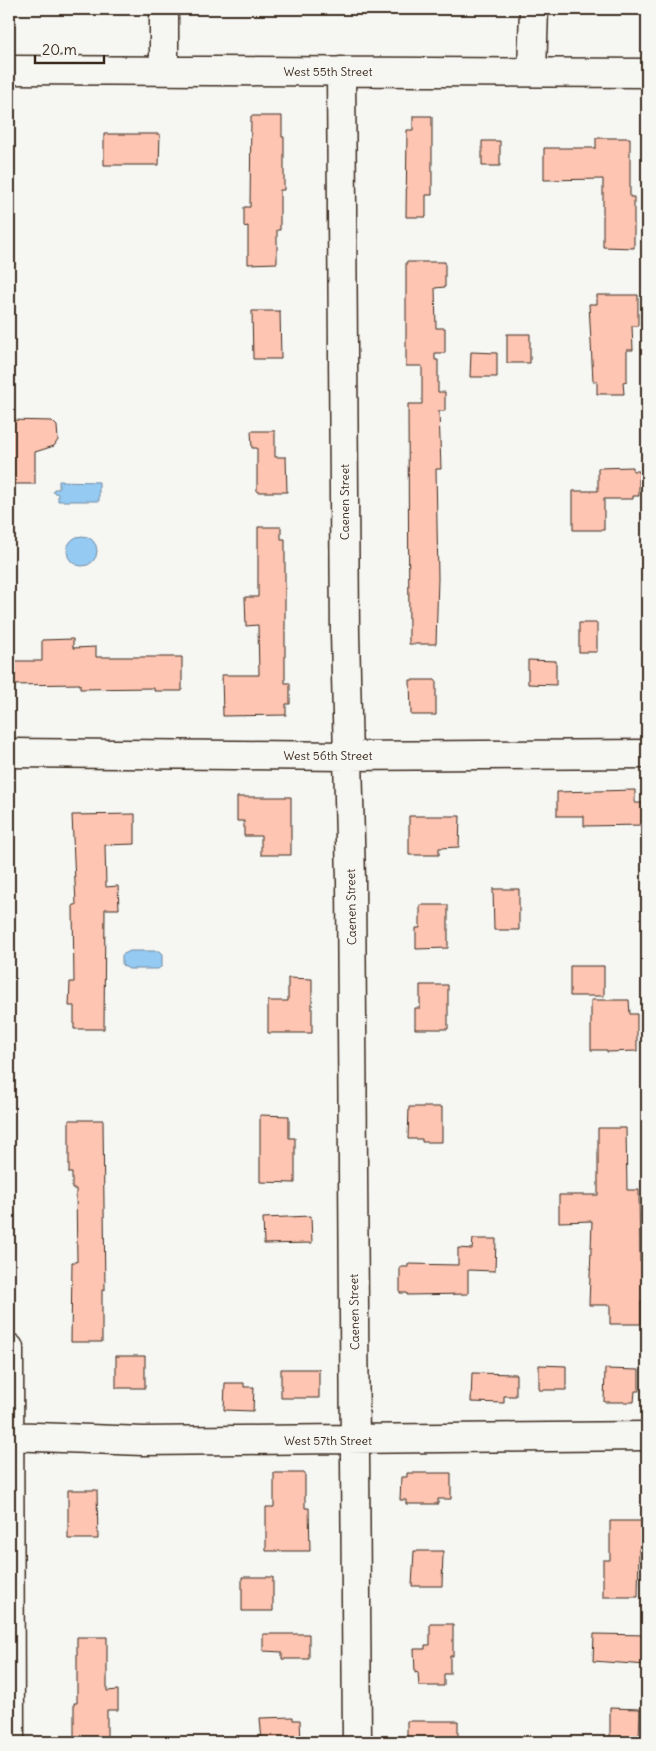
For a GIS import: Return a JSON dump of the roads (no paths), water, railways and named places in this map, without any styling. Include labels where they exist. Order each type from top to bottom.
[{"type":"street","points":[[164,9],[164,70]]},
{"type":"street","points":[[532,72],[534,9]]},
{"type":"street","name":"West 55th Street","points":[[9,70],[647,73]]},
{"type":"street","name":"Caenen Street","points":[[341,71],[347,756],[351,900],[357,1742]]},
{"type":"street","name":"West 56th Street","points":[[9,753],[347,756],[647,754]]},
{"type":"street","points":[[9,1348],[10,1742]]},
{"type":"street","name":"West 57th Street","points":[[9,1436],[143,1442],[647,1436]]},
{"type":"water","points":[[59,481],[99,482],[99,501],[58,501],[58,494],[53,492],[54,489],[59,489]]},
{"type":"water","points":[[82,536],[93,540],[97,551],[93,562],[82,566],[71,562],[67,551],[71,540]]},
{"type":"water","points":[[130,951],[159,951],[162,954],[162,966],[158,969],[129,969],[122,965],[122,955]]}]
